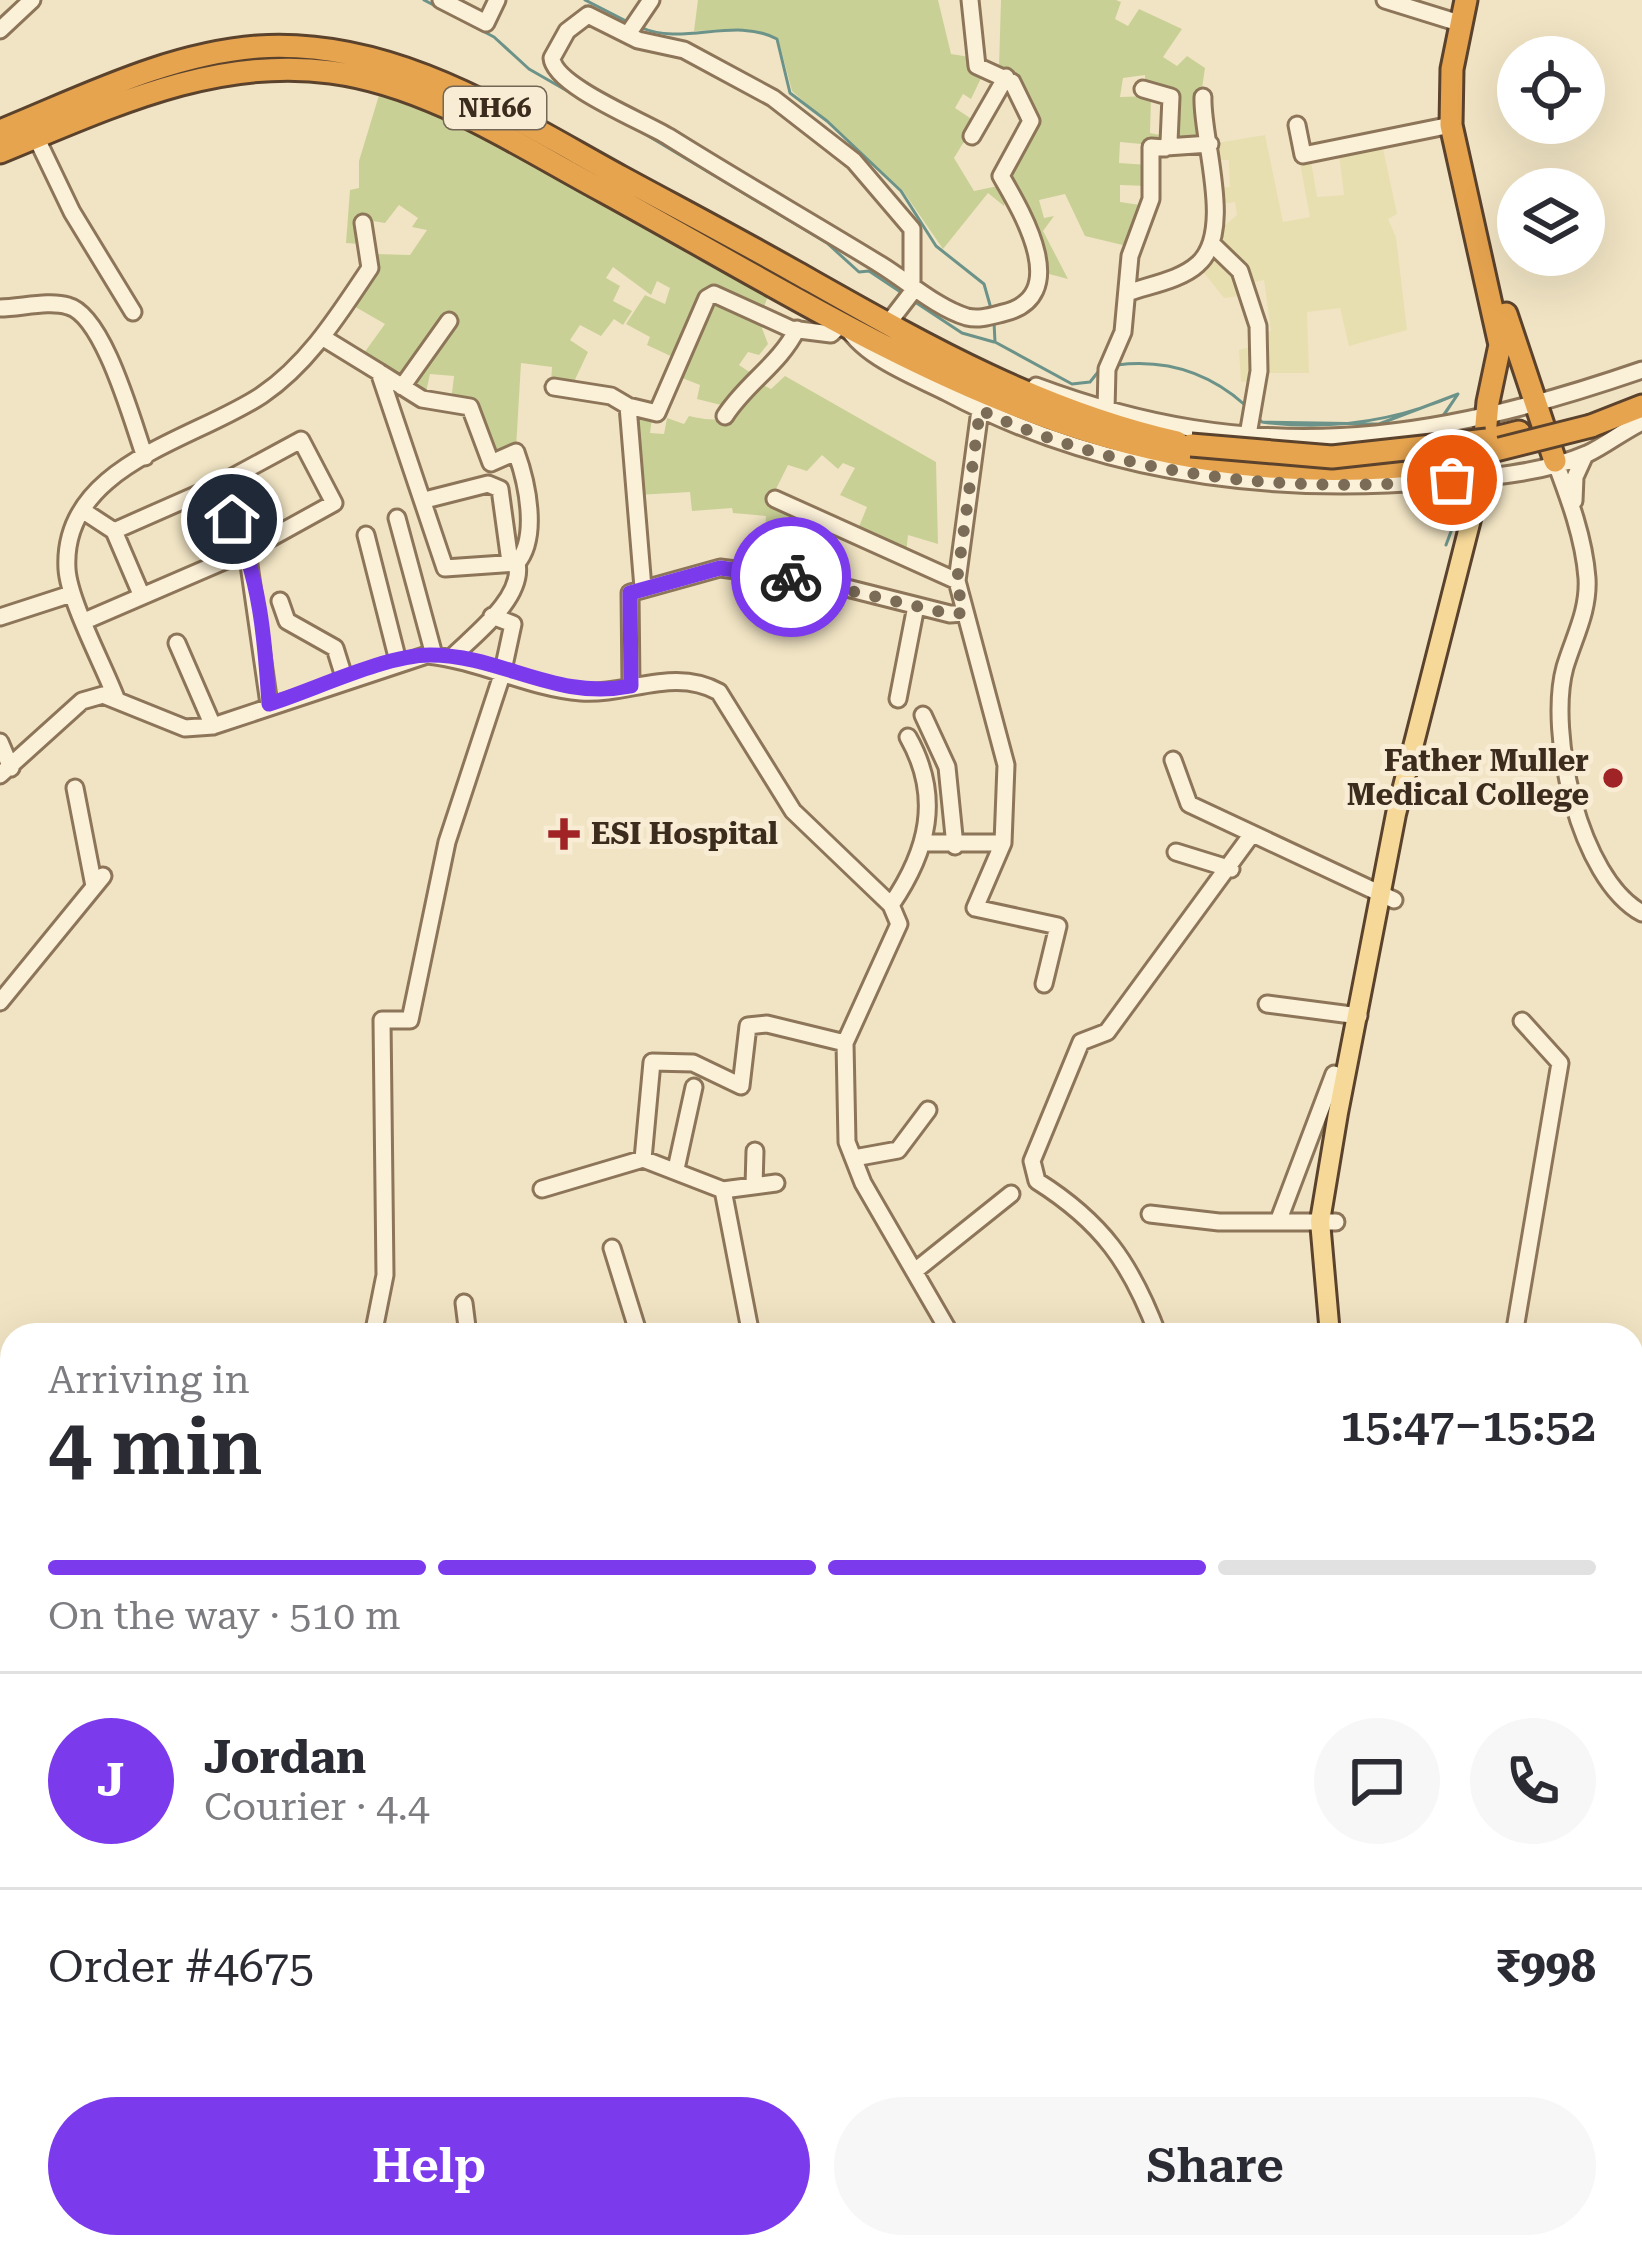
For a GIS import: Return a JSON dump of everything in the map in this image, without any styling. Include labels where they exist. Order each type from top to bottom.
[{"type":"highway","points":[[1466,0],[1459,23],[1450,125],[1500,345],[1485,418],[1480,480]]},
{"type":"highway","points":[[1477,0],[1463,70],[1462,124],[1488,250],[1555,461]]},
{"type":"highway","name":"NH66","points":[[0,131],[177,61],[258,47],[331,50],[409,69],[482,100],[983,377],[1083,417],[1191,452]]},
{"type":"highway","name":"NH66","points":[[0,152],[149,93],[215,75],[273,69],[364,79],[484,126],[844,322],[1049,422],[1191,452],[1378,456],[1487,440],[1642,406]]},
{"type":"highway","name":"NH66","points":[[1592,419],[1642,392]]},
{"type":"main road","points":[[1330,1323],[1328,1222],[1359,1016],[1480,480]]},
{"type":"street","points":[[0,30],[32,0]]},
{"type":"street","points":[[441,0],[487,23],[497,0]]},
{"type":"street","points":[[572,0],[588,15],[628,34],[684,50],[748,82],[854,161],[912,229],[910,298],[893,317]]},
{"type":"street","points":[[628,34],[651,0]]},
{"type":"street","points":[[588,15],[567,31],[552,58],[566,81],[967,317],[992,316],[1016,311],[1030,298],[1038,278],[1029,224],[1001,176],[1031,121],[1006,77],[976,66],[970,0]]},
{"type":"street","points":[[1385,0],[1459,23]]},
{"type":"street","points":[[972,136],[1006,77]]},
{"type":"street","points":[[1143,89],[1172,98],[1166,147]]},
{"type":"street","points":[[1127,293],[1199,263],[1211,244],[1210,144],[1204,97]]},
{"type":"street","points":[[1297,124],[1304,155],[1450,125]]},
{"type":"street","points":[[36,137],[72,212],[133,312]]},
{"type":"street","points":[[1106,410],[1109,364],[1123,332],[1130,256],[1150,199],[1151,147],[1210,144]]},
{"type":"street","points":[[116,698],[87,620],[71,594],[67,564],[74,531],[90,496],[146,458],[263,394],[322,337],[370,268],[363,223]]},
{"type":"street","points":[[1211,244],[1240,271],[1258,326],[1259,371],[1248,435]]},
{"type":"street","points":[[796,272],[832,282],[1002,372],[1106,410],[1248,435],[1371,438],[1418,432],[1485,418],[1642,370]]},
{"type":"street","points":[[554,387],[611,396],[657,413],[710,295],[797,329],[831,334],[844,322],[866,347],[980,410],[1061,444],[1204,477],[1309,486],[1480,480],[1585,454],[1642,422]]},
{"type":"street","points":[[0,308],[68,306],[88,320],[105,350],[146,458]]},
{"type":"street","points":[[402,387],[449,322]]},
{"type":"street","points":[[725,416],[753,379],[790,344],[797,329]]},
{"type":"street","points":[[322,337],[379,372],[402,387],[443,406],[470,407],[491,463],[516,452],[525,478],[526,553],[514,562],[445,568],[379,372]]},
{"type":"street","points":[[628,406],[643,588]]},
{"type":"street","points":[[980,410],[957,581],[994,705],[1006,765],[1003,843],[975,908],[1058,926],[1044,984]]},
{"type":"street","points":[[87,620],[247,551],[334,503],[301,440],[216,486],[114,531]]},
{"type":"street","points":[[1585,454],[1575,477],[1587,594],[1564,670],[1563,764],[1594,856],[1614,888],[1642,913]]},
{"type":"street","points":[[1555,461],[1576,522]]},
{"type":"street","points":[[425,500],[488,484],[500,489],[518,578],[492,616],[452,657]]},
{"type":"street","points":[[216,486],[247,551],[269,704]]},
{"type":"street","points":[[775,500],[957,581]]},
{"type":"street","points":[[86,512],[114,531],[141,594]]},
{"type":"street","points":[[397,518],[434,656]]},
{"type":"street","points":[[366,535],[398,662]]},
{"type":"street","points":[[631,686],[630,593],[720,568],[815,580],[963,613]]},
{"type":"street","points":[[0,617],[71,594]]},
{"type":"street","points":[[280,601],[286,621],[335,648],[345,680]]},
{"type":"street","points":[[898,699],[916,606]]},
{"type":"street","points":[[375,1323],[385,1275],[382,1020],[410,1020],[447,842],[504,670],[513,624],[492,616]]},
{"type":"street","points":[[177,643],[213,726]]},
{"type":"street","points":[[5,772],[82,701],[116,698],[185,728],[213,726],[398,662],[434,656],[577,692],[681,680],[718,692],[793,811],[891,905],[899,924],[845,1043],[848,1142],[862,1183],[944,1323]]},
{"type":"street","points":[[923,715],[947,766],[955,846]]},
{"type":"street","points":[[891,905],[926,843],[928,809],[921,760],[908,737]]},
{"type":"street","points":[[0,742],[5,772]]},
{"type":"street","points":[[1173,760],[1189,804],[1387,896]]},
{"type":"street","points":[[0,1002],[98,881],[75,788]]},
{"type":"street","points":[[1154,1323],[1138,1280],[1117,1250],[1071,1203],[1037,1180],[1032,1161],[1081,1042],[1106,1032],[1231,869],[1252,834]]},
{"type":"street","points":[[926,843],[1003,843]]},
{"type":"street","points":[[1176,852],[1231,869]]},
{"type":"street","points":[[1267,1004],[1359,1016]]},
{"type":"street","points":[[1516,1323],[1560,1063],[1522,1021]]},
{"type":"street","points":[[643,1159],[652,1062],[693,1063],[741,1086],[748,1026],[767,1024],[845,1043]]},
{"type":"street","points":[[1278,1222],[1334,1074]]},
{"type":"street","points":[[676,1169],[694,1087]]},
{"type":"street","points":[[854,1158],[898,1150],[928,1110]]},
{"type":"street","points":[[754,1186],[755,1151]]},
{"type":"street","points":[[542,1189],[643,1159],[723,1190],[776,1183]]},
{"type":"street","points":[[723,1190],[743,1323]]},
{"type":"street","points":[[916,1270],[1011,1194]]},
{"type":"street","points":[[1150,1214],[1328,1222]]},
{"type":"street","points":[[612,1247],[635,1323]]},
{"type":"street","points":[[464,1303],[466,1323]]},
{"type":"shaded area","points":[[1265,135],[1283,222],[1310,217],[1300,163],[1311,161],[1317,197],[1344,195],[1339,154],[1382,144],[1397,214],[1388,219],[1396,237],[1407,330],[1349,346],[1340,308],[1307,312],[1309,373],[1260,373],[1258,380],[1241,382],[1239,350],[1257,345],[1257,336],[1271,331],[1264,280],[1246,284],[1247,295],[1224,298],[1200,268],[1216,233],[1237,215],[1235,202],[1214,205],[1213,188],[1230,187],[1229,160],[1212,160],[1211,144]]},
{"type":"green space","points":[[698,0],[938,0],[951,54],[970,57],[984,72],[971,99],[963,94],[955,108],[976,122],[954,158],[974,191],[998,186],[1007,193],[1004,206],[988,193],[943,249],[903,191],[792,91],[778,38],[742,29],[694,31]]},
{"type":"green space","points":[[1001,0],[1116,0],[1121,2],[1115,19],[1128,26],[1139,9],[1182,29],[1163,57],[1177,66],[1187,56],[1205,68],[1201,95],[1207,142],[1173,145],[1173,94],[1145,87],[1145,75],[1123,78],[1120,97],[1151,96],[1150,133],[1165,136],[1163,146],[1120,142],[1119,163],[1149,165],[1148,186],[1120,185],[1120,202],[1147,206],[1131,247],[1085,236],[1065,194],[1039,200],[1044,218],[1054,216],[1043,231],[1068,279],[1049,274],[1041,279],[1006,177],[1035,121],[1013,71],[999,67]]},
{"type":"green space","points":[[380,92],[460,123],[769,293],[763,310],[704,289],[677,359],[647,345],[650,337],[626,324],[645,295],[665,304],[670,288],[657,281],[651,295],[613,267],[606,278],[620,286],[613,301],[632,311],[623,325],[614,319],[601,336],[580,325],[570,340],[588,352],[572,386],[551,383],[552,367],[521,363],[516,449],[493,459],[473,405],[451,402],[454,376],[430,374],[426,392],[364,353],[385,324],[352,305],[378,273],[376,254],[410,255],[427,230],[412,227],[418,218],[399,205],[385,223],[361,219],[360,244],[346,243],[350,190],[359,188],[359,161]]},
{"type":"green space","points":[[709,299],[760,323],[768,344],[759,355],[748,352],[739,365],[754,375],[729,407],[697,399],[700,385],[677,376]]},
{"type":"green space","points":[[785,376],[936,462],[938,544],[908,535],[906,554],[858,529],[867,507],[840,495],[855,468],[843,463],[838,469],[822,455],[807,471],[788,465],[774,493],[833,528],[818,571],[754,561],[764,543],[766,516],[733,513],[732,508],[692,511],[690,492],[637,495],[631,412],[652,418],[650,433],[664,434],[667,418],[684,424],[689,416],[722,418],[755,381],[771,389]]},
{"type":"waterway","points":[[424,0],[494,37],[529,69],[590,104]]},
{"type":"waterway","points":[[585,0],[626,21]]},
{"type":"waterway","points":[[640,27],[674,34],[744,30],[777,39],[790,93],[901,191],[936,246],[984,284],[992,312]]},
{"type":"waterway","points":[[635,128],[827,243],[859,272],[869,271],[905,295]]},
{"type":"waterway","points":[[912,300],[962,333],[994,342]]},
{"type":"waterway","points":[[994,322],[995,342],[1072,384],[1090,382],[1102,367]]},
{"type":"waterway","points":[[1117,365],[1186,370],[1245,405]]},
{"type":"waterway","points":[[1256,416],[1262,422],[1288,425],[1362,422],[1458,394],[1444,415]]},
{"type":"waterway","points":[[1262,422],[1379,424],[1458,394],[1442,417]]},
{"type":"waterway","points":[[1444,488],[1456,518],[1446,545]]},
{"type":"way so far","points":[[791,577],[950,614],[963,613],[957,581],[980,410],[1061,444],[1204,477],[1309,486],[1452,480]]},
{"type":"place","name":"Father Muller Medical College","points":[[1613,778]]},
{"type":"place","name":"ESI Hospital","points":[[564,834]]},
{"type":"route","points":[[232,519],[247,551],[258,602],[269,704],[427,655],[462,658],[577,692],[631,686],[630,593],[720,568],[791,577]]}]
